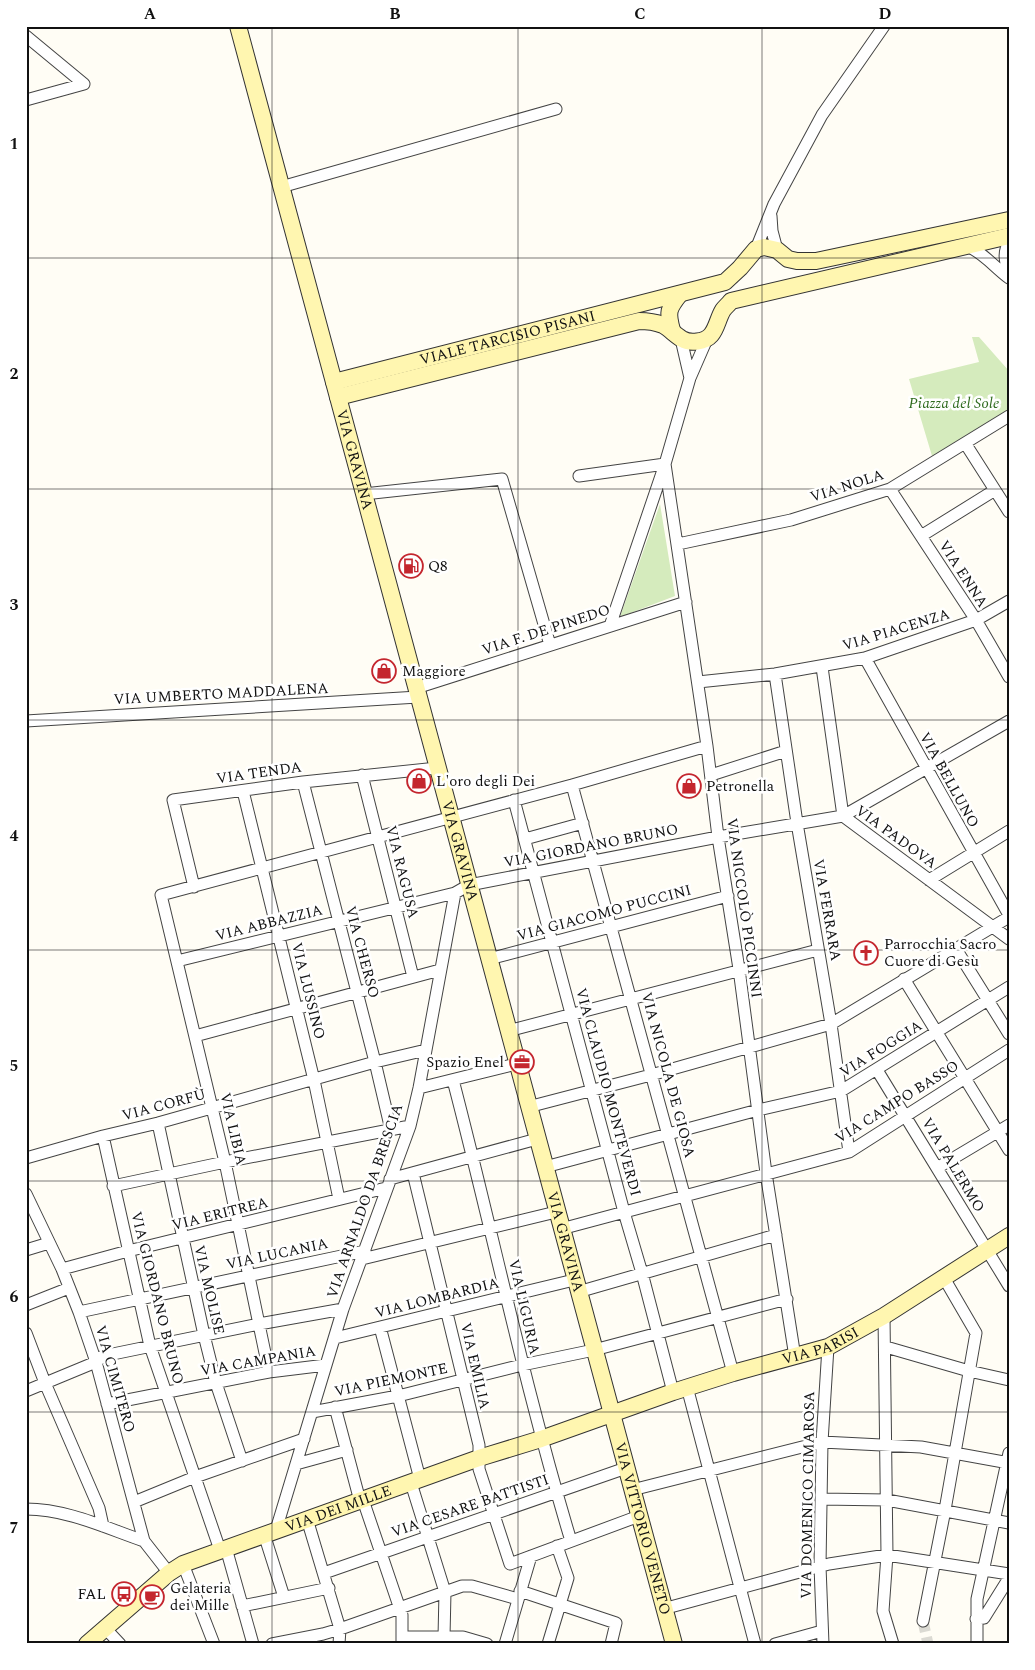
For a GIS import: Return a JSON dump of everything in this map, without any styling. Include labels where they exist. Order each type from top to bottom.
[{"type":"main road","name":"VIA GRAVINA","points":[[238,26],[450,817],[462,889],[488,959],[612,1413]]},
{"type":"main road","points":[[756,249],[764,247],[797,261],[816,262],[1009,220]]},
{"type":"main road","points":[[680,294],[670,306],[668,312],[676,334],[688,342],[707,339],[713,333],[723,310],[731,301],[1009,236]]},
{"type":"main road","name":"VIALE TARCISIO PISANI","points":[[336,389],[725,282],[756,249]]},
{"type":"main road","points":[[783,254],[791,266],[788,281],[784,288]]},
{"type":"main road","name":"VIALE TARCISIO PISANI","points":[[336,389],[639,321],[650,321],[676,334]]},
{"type":"main road","name":"VIA PARISI","points":[[612,1413],[733,1373],[828,1348],[884,1316],[1009,1236]]},
{"type":"main road","name":"VIA DEI MILLE","points":[[87,1644],[176,1569],[270,1532],[612,1413]]},
{"type":"main road","name":"VIA VITTORIO VENETO","points":[[612,1413],[674,1644]]},
{"type":"street","points":[[756,249],[779,195],[822,115],[884,26]]},
{"type":"street","points":[[26,36],[84,84],[26,100]]},
{"type":"street","points":[[281,187],[556,109]]},
{"type":"street","points":[[770,215],[772,231],[783,254]]},
{"type":"street","points":[[1009,243],[1006,247],[1005,262],[1009,276]]},
{"type":"street","points":[[967,246],[982,253],[996,269],[1009,276]]},
{"type":"street","points":[[676,334],[690,378]]},
{"type":"street","points":[[610,626],[664,464],[690,378],[707,339]]},
{"type":"street","name":"VIA NOLA","points":[[678,544],[791,520],[890,489],[1009,416]]},
{"type":"street","points":[[965,443],[1009,512]]},
{"type":"street","points":[[579,476],[664,464]]},
{"type":"street","name":"VIA NICCOLÒ PICCINNI","points":[[664,464],[678,544],[718,837],[739,969],[766,1173],[795,1357]]},
{"type":"street","points":[[364,494],[502,480],[550,645]]},
{"type":"street","name":"VIA ENNA","points":[[890,489],[976,620],[1009,677]]},
{"type":"street","points":[[920,536],[995,490]]},
{"type":"street","name":"VIA PIACENZA","points":[[698,682],[774,674],[865,658],[976,620],[1009,601]]},
{"type":"street","name":"VIA F. DE PINEDO","points":[[417,692],[550,645],[686,602]]},
{"type":"street","name":"VIA BELLUNO","points":[[865,658],[1009,916]]},
{"type":"street","points":[[822,667],[843,816],[1009,721]]},
{"type":"street","name":"VIA FERRARA","points":[[774,674],[842,1091],[849,1152]]},
{"type":"street","name":"VIA UMBERTO MADDALENA","points":[[26,721],[417,692]]},
{"type":"street","points":[[194,887],[572,785],[707,746]]},
{"type":"street","points":[[711,775],[786,751]]},
{"type":"street","name":"VIA TENDA","points":[[194,887],[173,800],[303,782],[437,768]]},
{"type":"street","name":"VIA RAGUSA","points":[[362,775],[413,977]]},
{"type":"street","name":"VIA CHERSO","points":[[303,782],[391,1130]]},
{"type":"street","name":"VIA NICOLA DE GIOSA","points":[[572,785],[733,1373]]},
{"type":"street","name":"VIA LUSSINO","points":[[243,791],[297,1007],[328,1141],[339,1199]]},
{"type":"street","name":"VIA CLAUDIO MONTEVERDI","points":[[514,800],[658,1334],[709,1470],[755,1644]]},
{"type":"street","name":"VIA PADOVA","points":[[718,837],[843,816],[1009,939]]},
{"type":"street","points":[[525,839],[583,823]]},
{"type":"street","points":[[929,880],[1009,831]]},
{"type":"street","name":"VIA GIORDANO BRUNO","points":[[462,889],[534,872],[718,837]]},
{"type":"street","name":"VIA LIBIA","points":[[194,887],[161,895],[213,1108],[269,1372]]},
{"type":"street","name":"VIA ABBAZZIA","points":[[177,961],[396,908],[462,889]]},
{"type":"street","name":"VIA ARNALDO DA BRESCIA","points":[[270,1532],[296,1464],[343,1309],[410,1126],[419,1088],[440,970],[462,889]]},
{"type":"street","name":"VIA GIACOMO PUCCINI","points":[[488,959],[728,896]]},
{"type":"street","points":[[528,1107],[651,1075],[831,1024],[1009,916]]},
{"type":"street","points":[[956,949],[1009,1034]]},
{"type":"street","points":[[508,1031],[739,969],[818,950]]},
{"type":"street","points":[[195,1036],[440,970]]},
{"type":"street","points":[[904,979],[1009,1150]]},
{"type":"street","name":"VIA FOGGIA","points":[[544,1167],[758,1110],[842,1091],[1009,987]]},
{"type":"street","name":"VIA CORFÙ","points":[[26,1158],[375,1062],[426,1050]]},
{"type":"street","name":"VIA CAMPO BASSO","points":[[561,1229],[849,1152],[1009,1050]]},
{"type":"street","points":[[419,1088],[516,1064]]},
{"type":"street","name":"VIA PALERMO","points":[[877,1070],[1009,1286]]},
{"type":"street","name":"VIA LIGURIA","points":[[453,1080],[491,1228],[522,1365],[570,1541]]},
{"type":"street","name":"VIA MOLISE","points":[[158,1123],[204,1335],[216,1383],[242,1461]]},
{"type":"street","points":[[937,1168],[1009,1125]]},
{"type":"street","points":[[114,1186],[328,1141],[410,1126]]},
{"type":"street","name":"VIA GIORDANO BRUNO","points":[[103,1136],[150,1346],[195,1477],[223,1549],[253,1644]]},
{"type":"street","name":"VIA ERITREA","points":[[62,1269],[339,1199],[388,1184],[413,1173],[537,1139]]},
{"type":"street","name":"VIA EMILIA","points":[[413,1173],[479,1445],[479,1469],[510,1564],[531,1556]]},
{"type":"street","name":"VIA CIMITERO","points":[[26,1194],[62,1269],[79,1312],[96,1362],[144,1540],[176,1569],[214,1644]]},
{"type":"street","name":"VIA LUCANIA","points":[[79,1312],[248,1275],[430,1243],[556,1212]]},
{"type":"street","name":"VIA LOMBARDIA","points":[[335,1338],[506,1297],[642,1273],[776,1235]]},
{"type":"street","points":[[26,1250],[49,1243]]},
{"type":"street","points":[[923,1621],[945,1510],[976,1333],[944,1278]]},
{"type":"street","points":[[26,1305],[69,1288]]},
{"type":"street","name":"VIA PIEMONTE","points":[[312,1412],[398,1396],[522,1365],[594,1350],[787,1300]]},
{"type":"street","points":[[26,1391],[96,1362],[103,1356],[343,1309]]},
{"type":"street","points":[[884,1316],[886,1347],[887,1554],[883,1611],[892,1644]]},
{"type":"street","points":[[380,1327],[398,1396],[429,1538],[445,1592],[444,1637]]},
{"type":"street","points":[[26,1333],[45,1383],[100,1508],[103,1526]]},
{"type":"street","points":[[886,1347],[969,1371],[1009,1380]]},
{"type":"street","name":"VIA DOMENICO CIMAROSA","points":[[823,1644],[820,1566],[821,1499],[822,1442],[828,1348]]},
{"type":"street","name":"VIA CAMPANIA","points":[[107,1404],[166,1394],[269,1372],[326,1365]]},
{"type":"street","points":[[335,1407],[361,1500],[400,1608],[403,1621],[402,1640],[468,1637],[487,1644]]},
{"type":"street","points":[[134,1502],[195,1477],[304,1439]]},
{"type":"street","points":[[632,1490],[822,1442],[921,1447],[1008,1459],[977,1599],[977,1644]]},
{"type":"street","points":[[296,1464],[346,1450]]},
{"type":"street","name":"VIA CESARE BATTISTI","points":[[324,1573],[626,1468]]},
{"type":"street","points":[[821,1499],[887,1500],[1009,1524]]},
{"type":"street","points":[[27,1508],[40,1509],[78,1518],[144,1540]]},
{"type":"street","points":[[505,1644],[531,1556],[639,1516]]},
{"type":"street","points":[[307,1519],[340,1629],[339,1644]]},
{"type":"street","points":[[270,1532],[284,1598]]},
{"type":"street","points":[[548,1644],[568,1578],[557,1546]]},
{"type":"street","points":[[664,1609],[820,1566],[887,1554],[1009,1574]]},
{"type":"street","points":[[976,1620],[984,1618],[1009,1578]]},
{"type":"street","points":[[272,1644],[340,1629],[445,1592],[468,1586],[561,1604],[616,1623],[611,1644]]},
{"type":"street","points":[[242,1606],[329,1588]]},
{"type":"street","points":[[105,1628],[120,1644]]},
{"type":"street","points":[[775,1644],[822,1631]]},
{"type":"green space","name":"Piazza del Sole","points":[[972,337],[979,337],[1009,371],[1009,409],[932,456],[909,379],[979,362]]},
{"type":"green space","points":[[660,504],[675,596],[620,617]]},
{"type":"tunnel","points":[[923,1621],[928,1644]]},
{"type":"place","name":"Q8","points":[[411,566]]},
{"type":"place","name":"Maggiore","points":[[384,671]]},
{"type":"place","name":"L'oro degli Dei","points":[[419,781]]},
{"type":"place","name":"Petronella","points":[[689,786]]},
{"type":"place","name":"Parrocchia Sacro Cuore di Gesù","points":[[866,953]]},
{"type":"place","name":"Spazio Enel","points":[[522,1062]]},
{"type":"place","name":"FAL","points":[[124,1594]]},
{"type":"place","name":"Gelateria dei Mille","points":[[152,1597]]}]
